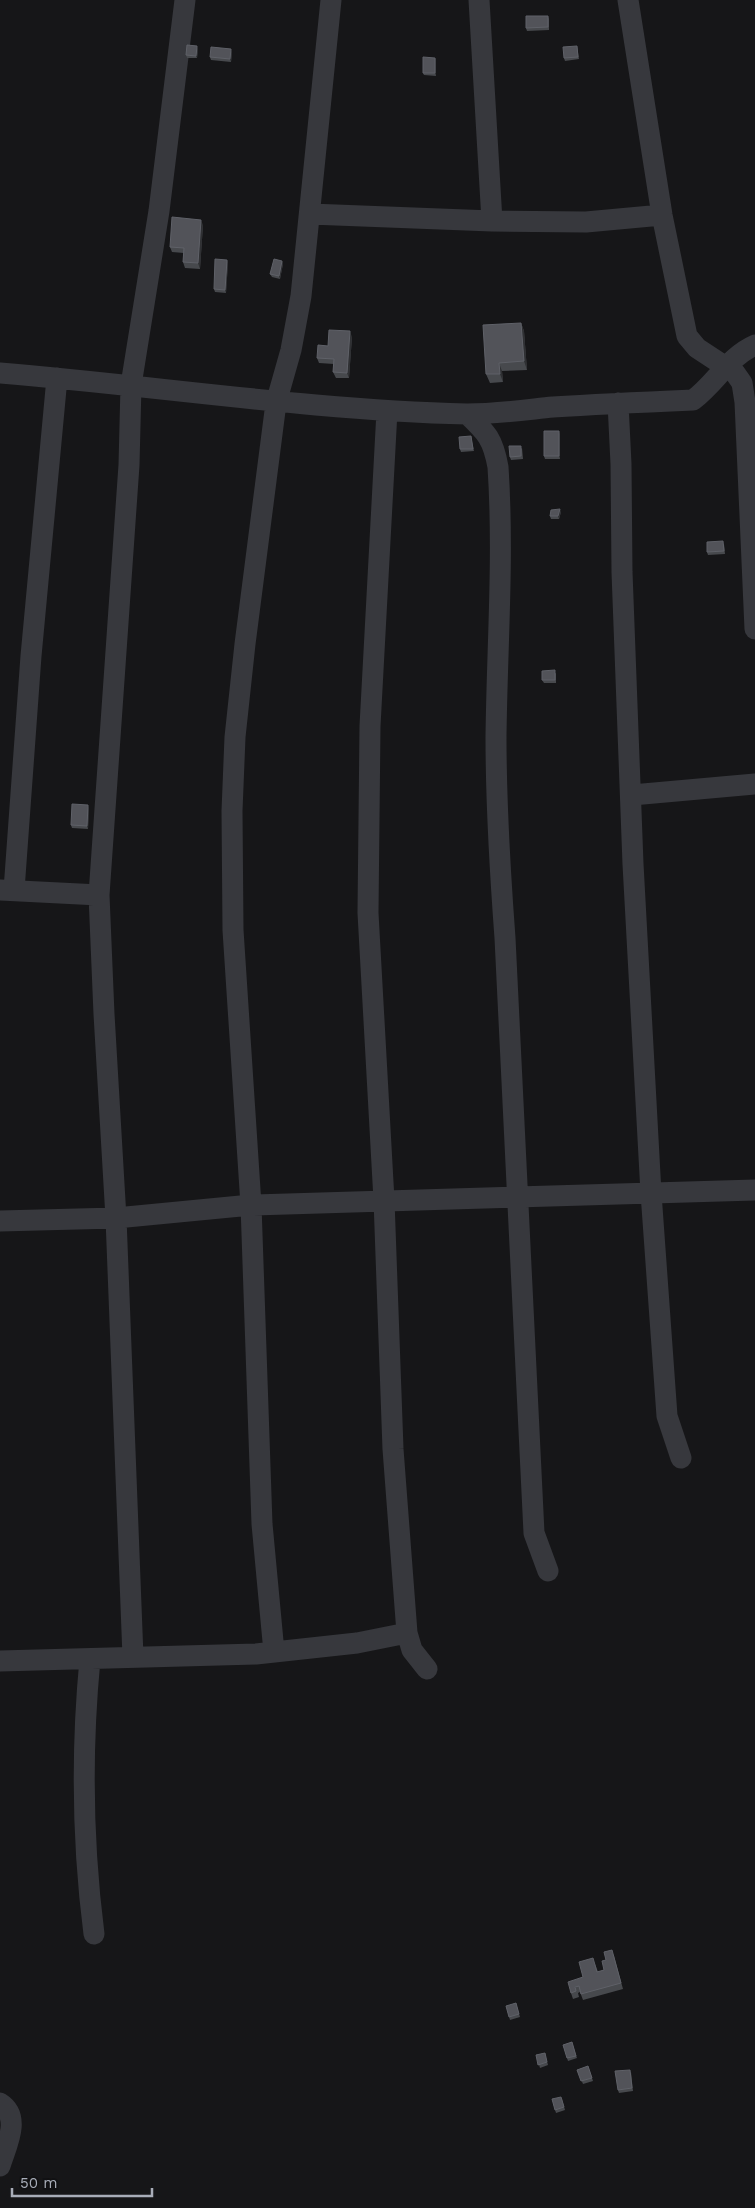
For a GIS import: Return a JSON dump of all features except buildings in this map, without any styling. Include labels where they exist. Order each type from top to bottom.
[{"type":"street","points":[[133,1657],[116,1218],[99,895],[129,465],[131,385],[159,211],[185,0]]},
{"type":"street","points":[[274,1652],[262,1524],[250,1205],[233,930],[232,811],[235,737],[276,403],[291,350],[301,296],[331,0]]},
{"type":"street","points":[[479,0],[492,221]]},
{"type":"street","points":[[628,0],[662,215],[687,336],[697,348],[726,365],[742,383],[745,402],[755,629]]},
{"type":"street","points":[[310,214],[492,221],[586,222],[662,215]]},
{"type":"street","points":[[0,373],[131,385],[276,403],[387,411],[467,414],[502,413],[552,408],[693,400],[712,383],[726,365],[742,351],[755,345]]},
{"type":"street","points":[[57,378],[7,890],[99,895]]},
{"type":"street","points":[[618,404],[622,464],[625,654],[632,795],[633,864],[651,1193],[667,1416],[681,1458]]},
{"type":"street","points":[[387,411],[370,726],[368,903],[384,1200],[393,1449],[407,1633],[412,1650],[427,1669]]},
{"type":"street","points":[[467,414],[487,433],[495,447],[500,484],[500,586],[496,738],[498,849],[505,938],[534,1533],[548,1572]]},
{"type":"street","points":[[632,795],[755,784]]},
{"type":"street","points":[[0,1221],[116,1218],[250,1205],[755,1190]]},
{"type":"street","points":[[0,1662],[274,1652],[357,1643],[407,1633]]},
{"type":"street","points":[[90,1659],[83,1741],[82,1797],[84,1843],[94,1934]]},
{"type":"street","points":[[0,2103],[10,2112],[12,2123],[0,2166]]}]
